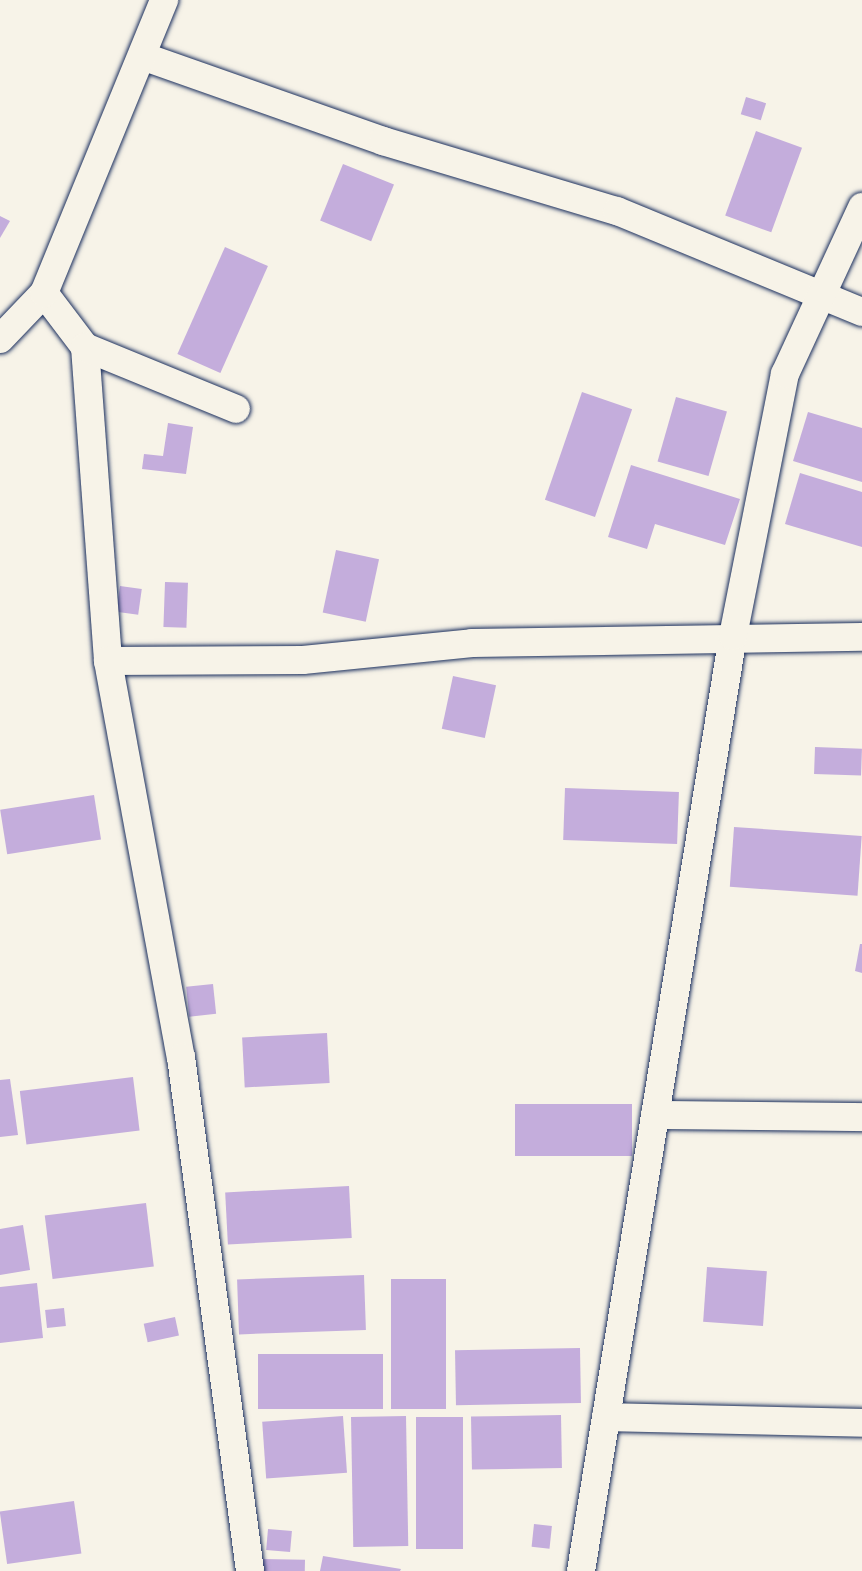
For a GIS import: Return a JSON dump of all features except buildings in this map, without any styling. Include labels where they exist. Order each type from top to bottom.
[{"type":"street","points":[[0,339],[44,294],[164,0]]},
{"type":"street","points":[[142,56],[383,140],[618,211],[822,291],[862,312]]},
{"type":"street","points":[[582,1571],[733,636],[786,374],[862,207]]},
{"type":"street","points":[[44,294],[85,347],[236,409]]},
{"type":"street","points":[[85,347],[108,661],[180,1057],[250,1571]]},
{"type":"street","points":[[108,661],[303,660],[472,644],[733,636],[862,637]]},
{"type":"street","points":[[655,1115],[862,1118]]},
{"type":"street","points":[[606,1417],[862,1422]]}]
